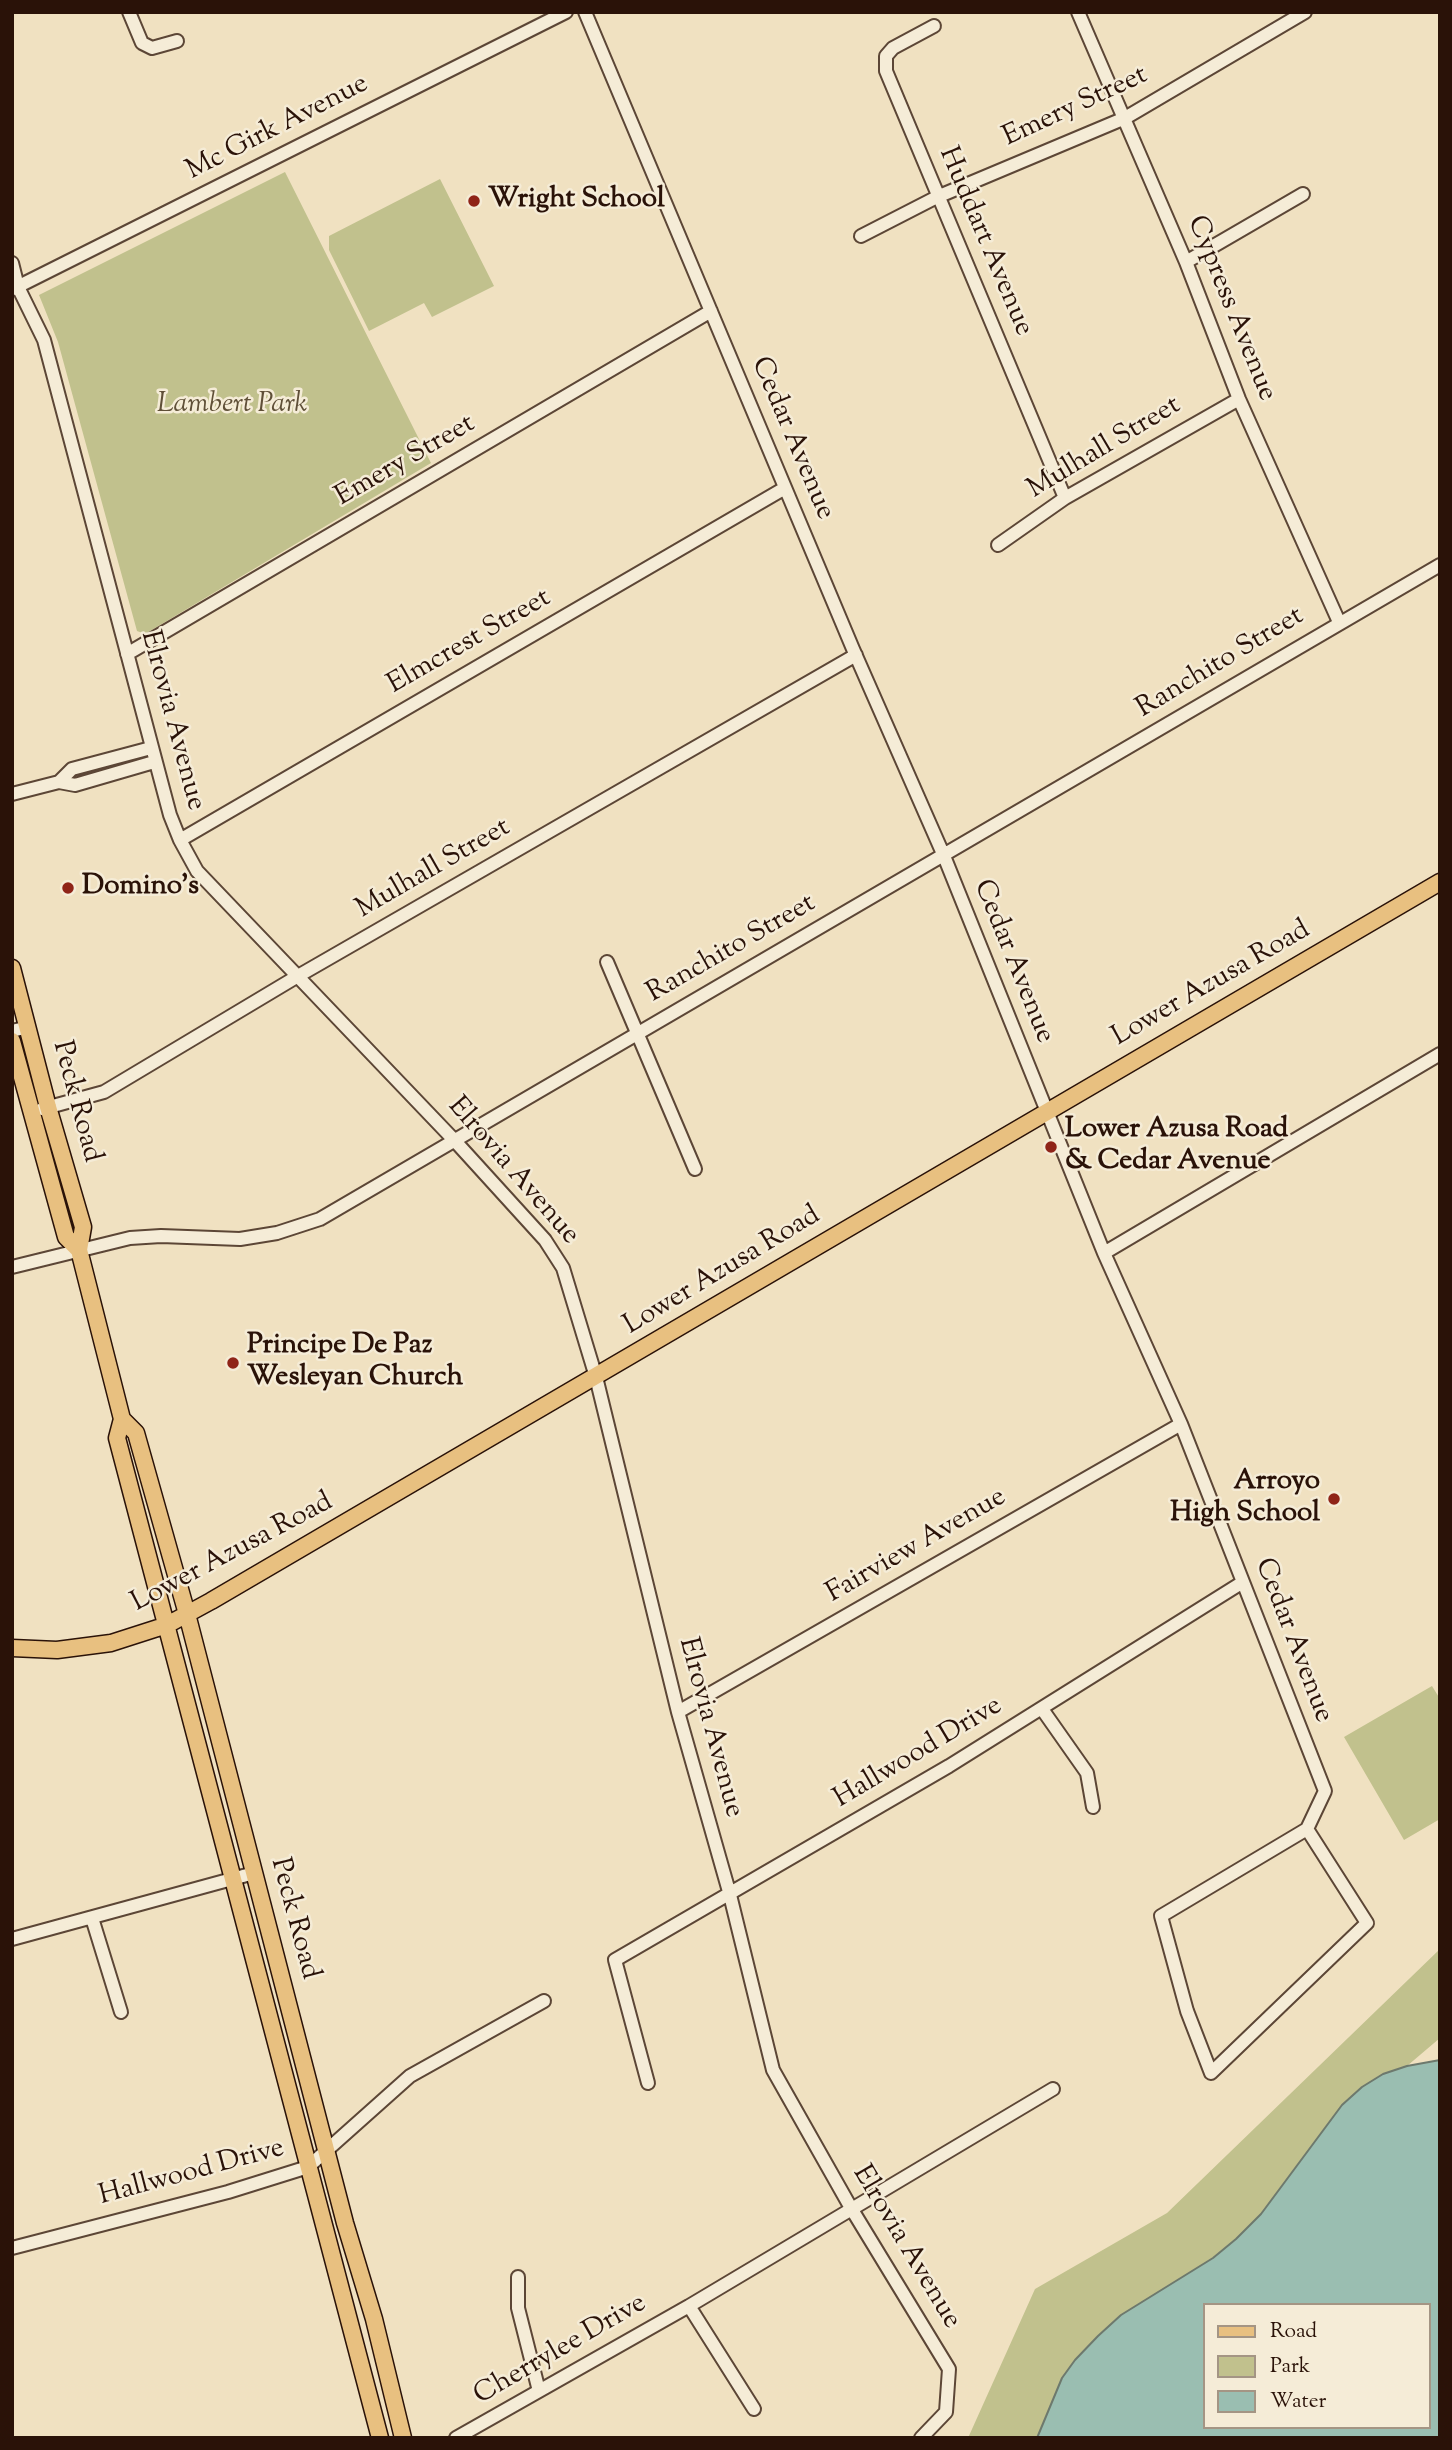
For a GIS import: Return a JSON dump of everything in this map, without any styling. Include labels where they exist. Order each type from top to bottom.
[{"type":"main road","name":"Lower Azusa Road","points":[[12,1648],[57,1650],[111,1643],[167,1625],[278,1564],[1440,881]]},
{"type":"main road","name":"Peck Road","points":[[12,968],[20,1029],[48,1107],[83,1227],[79,1250],[122,1419],[117,1438],[380,2438]]},
{"type":"main road","name":"Peck Road","points":[[12,1041],[66,1237],[79,1250]]},
{"type":"main road","name":"Peck Road","points":[[122,1419],[136,1433],[187,1614],[345,2223],[374,2319],[399,2437]]},
{"type":"street","points":[[129,12],[142,43],[152,48],[177,41]]},
{"type":"street","name":"Mc Girk Avenue","points":[[15,288],[566,12]]},
{"type":"street","name":"Cedar Avenue","points":[[585,12],[856,655],[944,856],[1104,1253],[1181,1424],[1325,1791],[1307,1829]]},
{"type":"street","name":"Cypress Avenue","points":[[1078,12],[1186,262],[1238,399],[1339,622]]},
{"type":"street","name":"Emery Street","points":[[861,236],[937,197],[1125,118],[1305,12]]},
{"type":"street","name":"Huddart Avenue","points":[[934,26],[893,48],[886,56],[886,71],[1065,498]]},
{"type":"street","points":[[1186,262],[1303,194]]},
{"type":"street","name":"Elrovia Avenue","points":[[12,262],[15,288],[44,340],[150,748],[180,840],[197,871],[217,895],[455,1141],[545,1240],[563,1268],[596,1377],[678,1712],[730,1895],[773,2070],[851,2208],[949,2369],[946,2412],[921,2438]]},
{"type":"street","name":"Emery Street","points":[[127,654],[711,311]]},
{"type":"street","name":"Mulhall Street","points":[[998,545],[1065,498],[1238,399]]},
{"type":"street","name":"Elmcrest Street","points":[[180,840],[785,488]]},
{"type":"street","name":"Ranchito Street","points":[[12,1267],[130,1238],[161,1236],[240,1239],[277,1233],[320,1219],[1440,565]]},
{"type":"street","name":"Mulhall Street","points":[[30,1112],[104,1092],[298,976],[856,655]]},
{"type":"street","points":[[59,782],[72,769],[150,748]]},
{"type":"street","points":[[12,794],[59,782],[75,785],[154,762]]},
{"type":"street","points":[[607,962],[695,1169]]},
{"type":"street","points":[[1104,1253],[1440,1054]]},
{"type":"street","name":"Fairview Avenue","points":[[678,1712],[1181,1424]]},
{"type":"street","name":"Hallwood Drive","points":[[648,2083],[615,1960],[730,1895],[1042,1709],[1243,1582]]},
{"type":"street","points":[[1042,1709],[1087,1773],[1093,1807]]},
{"type":"street","points":[[1307,1829],[1367,1923],[1211,2073],[1188,2011],[1161,1916],[1307,1829]]},
{"type":"street","points":[[12,1939],[254,1873]]},
{"type":"street","points":[[92,1917],[121,2012]]},
{"type":"street","name":"Hallwood Drive","points":[[12,2248],[228,2192],[308,2167],[410,2076],[544,2001]]},
{"type":"street","name":"Cherrylee Drive","points":[[456,2438],[689,2306],[1053,2090]]},
{"type":"street","points":[[518,2277],[518,2308],[539,2392]]},
{"type":"street","name":"Cherrylee Drive","points":[[689,2306],[754,2409]]},
{"type":"green space","name":"Lambert Park","points":[[285,172],[431,463],[145,634],[137,631],[58,342],[39,295]]},
{"type":"green space","points":[[440,179],[494,286],[432,317],[424,303],[369,331],[329,250],[329,236]]},
{"type":"green space","points":[[1432,1686],[1440,1699],[1440,1819],[1404,1840],[1344,1737]]},
{"type":"green space","points":[[1440,1949],[1440,2038],[1407,2066],[1383,2074],[1362,2087],[1342,2105],[1261,2214],[1236,2239],[1213,2258],[1121,2315],[1098,2336],[1062,2378],[1037,2438],[968,2438],[1035,2289],[1167,2213]]},
{"type":"water","points":[[1440,2060],[1440,2438],[1037,2438],[1062,2378],[1075,2360],[1121,2315],[1213,2258],[1236,2239],[1261,2214],[1342,2105],[1362,2087],[1383,2074]]},
{"type":"place","name":"Wright School","points":[[474,201]]},
{"type":"place","name":"Domino's","points":[[68,888]]},
{"type":"place","name":"Lower Azusa Road & Cedar Avenue","points":[[1051,1147]]},
{"type":"place","name":"Principe De Paz Wesleyan Church","points":[[233,1363]]},
{"type":"place","name":"Arroyo High School","points":[[1334,1499]]}]
